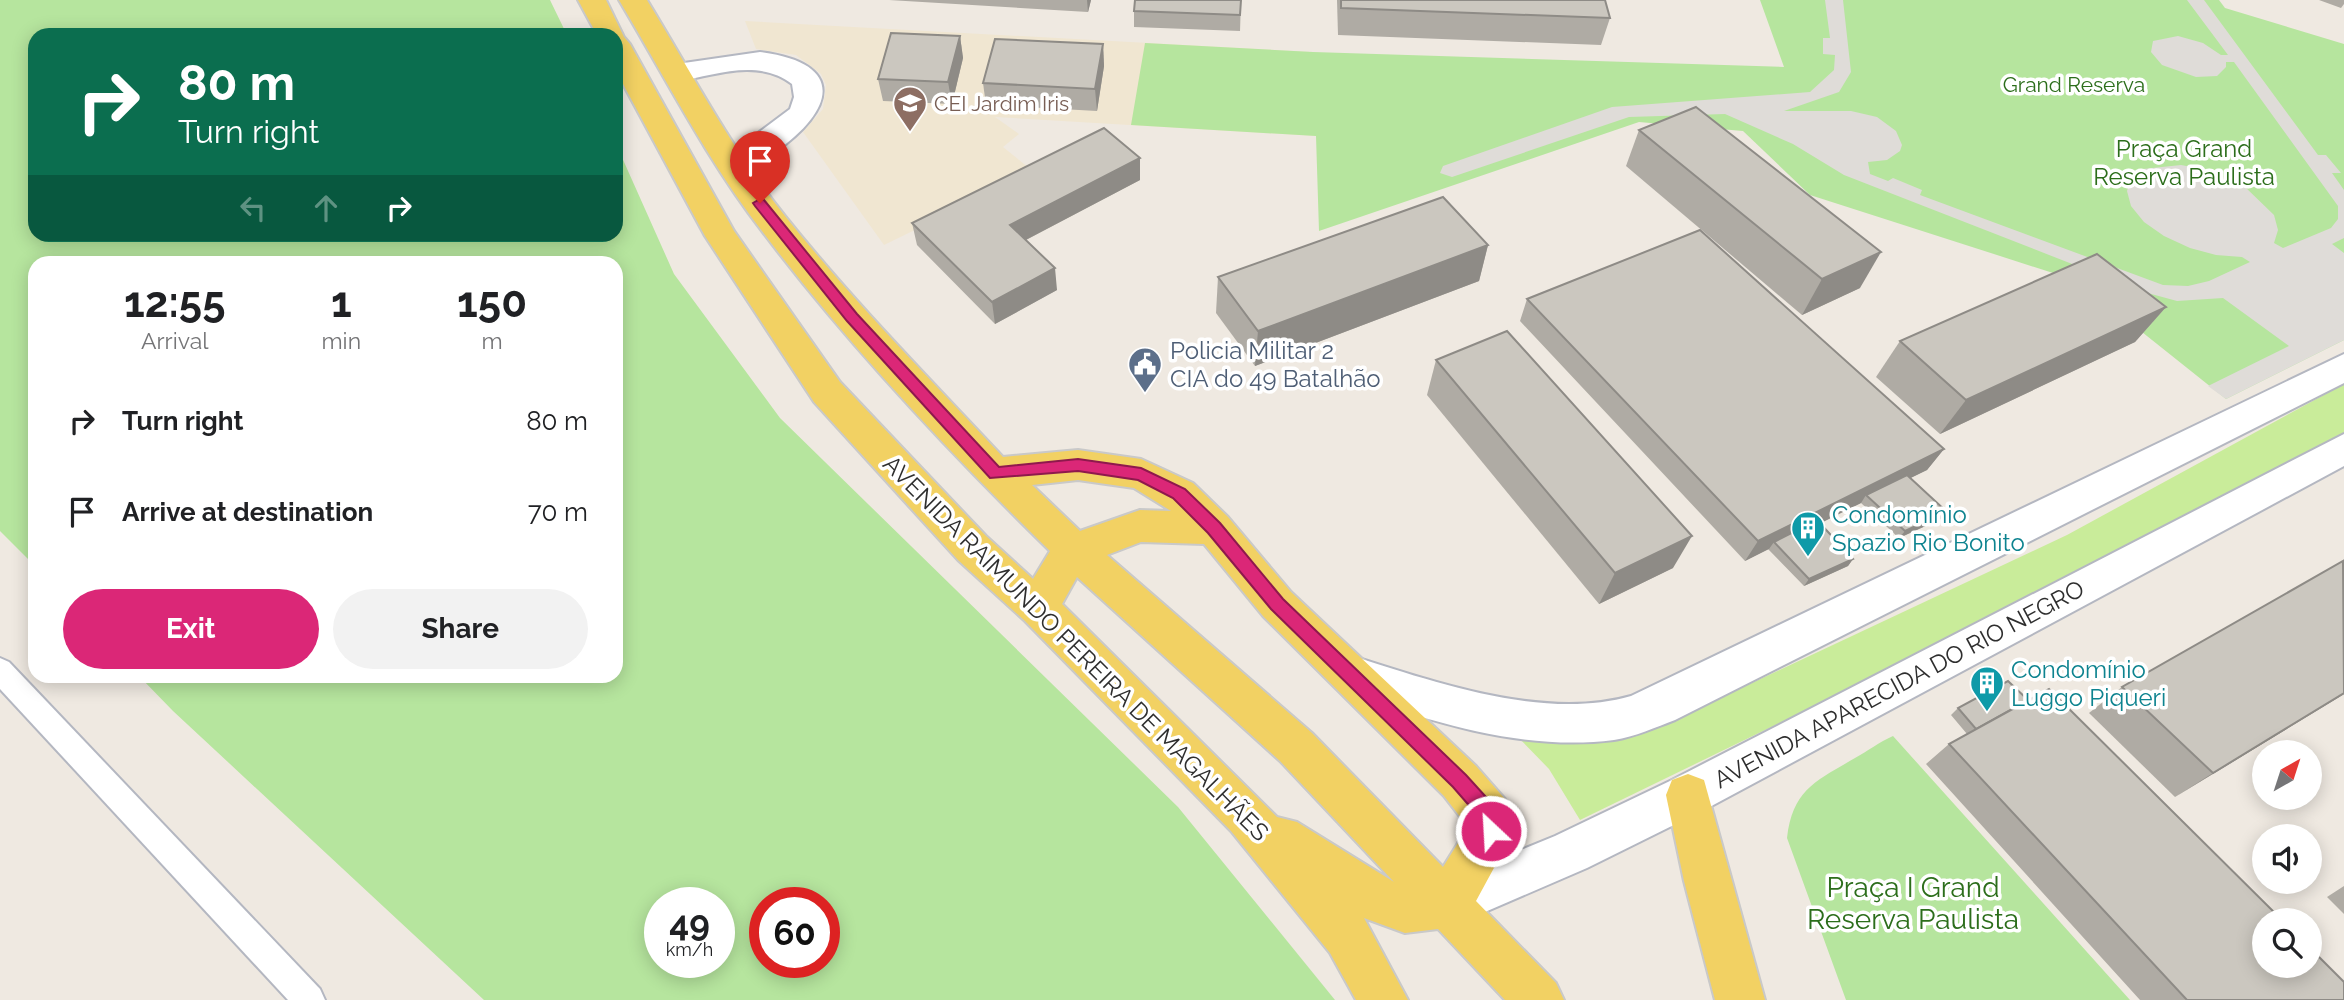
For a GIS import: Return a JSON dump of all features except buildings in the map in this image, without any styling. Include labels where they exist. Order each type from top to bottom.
[{"type":"main road","points":[[592,0],[607,28]]},
{"type":"main road","points":[[634,0],[734,166],[772,222],[852,318],[995,473],[1074,550],[1296,747],[1539,1000]]},
{"type":"main road","name":"AVENIDA RAIMUNDO PEREIRA DE MAGALHÃES","points":[[623,57],[721,236],[827,391],[972,548],[1039,609],[1247,816],[1347,936],[1383,1000]]},
{"type":"main road","points":[[995,473],[1078,465],[1141,474],[1179,494],[1214,528],[1277,604],[1352,675],[1489,814],[1491,831],[1448,904]]},
{"type":"main road","points":[[1039,609],[1055,575],[1074,550],[1140,526],[1214,528]]},
{"type":"main road","points":[[1688,795],[1707,881],[1740,1000]]},
{"type":"main road","points":[[1247,816],[1378,901],[1405,909],[1448,904]]},
{"type":"street","points":[[677,72],[759,62],[789,68],[807,83],[810,95],[807,107],[797,119],[734,166]]},
{"type":"street","points":[[1352,675],[1440,702],[1497,714],[1567,722],[1615,720],[1660,706],[2344,367]]},
{"type":"street","name":"AVENIDA APARECIDA DO RIO NEGRO","points":[[1448,904],[1571,852],[1688,795],[2344,449]]},
{"type":"lane","points":[[0,670],[309,1000]]},
{"type":"shaded area","points":[[1825,0],[1843,0],[1851,72],[1839,92],[1784,111],[1851,111],[1877,117],[1896,131],[1902,145],[1900,151],[1887,160],[1868,162],[1870,174],[1888,181],[1893,178],[1922,190],[1920,195],[2163,285],[2188,286],[2209,281],[2250,262],[2242,257],[2216,255],[2190,248],[2164,236],[2144,222],[2131,206],[2127,191],[2131,178],[2143,169],[2181,165],[2203,169],[2244,186],[2274,215],[2278,230],[2274,243],[2283,248],[2331,228],[2338,219],[2338,206],[2234,62],[2226,62],[2226,67],[2217,76],[2196,77],[2162,65],[2151,52],[2153,41],[2178,36],[2203,43],[2221,55],[2228,55],[2187,0],[2204,0],[2318,155],[2326,155],[2341,173],[2332,173],[2344,190],[2344,238],[2332,244],[2344,253],[2344,340],[2226,399],[2208,386],[2289,346],[2223,298],[2177,301],[2144,292],[1844,175],[1793,144],[1725,114],[1629,117],[1452,177],[1440,173],[1443,166],[1612,107],[1810,92],[1834,70],[1835,55],[1823,54],[1823,38],[1830,38]]},
{"type":"shaded area","name":"CEI Jardim Iris","points":[[745,21],[1313,52],[1316,136],[995,117],[1019,134],[1003,147],[1034,172],[884,245],[803,132],[823,109],[826,85],[821,74],[796,55],[756,49]]},
{"type":"green space","points":[[0,0],[550,0],[564,28],[28,28],[28,242],[623,242],[623,160],[674,274],[780,418],[1178,807],[1335,1000],[484,1000],[146,683],[623,683],[623,256],[28,256],[28,559],[0,531]]},
{"type":"green space","name":"Praça Grand Reserva Paulista","points":[[1760,0],[2219,0],[2225,8],[2344,44],[2344,340],[2226,399],[2078,281],[1810,195],[1743,131],[1639,122],[1319,231],[1316,136],[1131,125],[1145,43],[1313,52],[1784,67]]},
{"type":"green space","points":[[2344,384],[2344,433],[2102,566],[1580,820],[1549,769],[1517,736],[1673,720],[2067,535]]},
{"type":"green space","name":"Praça I Grand Reserva Paulista","points":[[1893,736],[2130,1000],[1846,1000],[1787,838],[1790,821],[1801,797],[1818,780]]},
{"type":"place","name":"CEI Jardim Iris","points":[[910,133]]},
{"type":"place","name":"Policia Militar 2 CIA do 49 Batalhão","points":[[1145,394]]},
{"type":"place","name":"Condomínio Spazio Rio Bonito","points":[[1808,558]]},
{"type":"place","name":"Condomínio Luggo Piqueri","points":[[1987,713]]},
{"type":"route","points":[[760,203],[772,222],[852,318],[995,473],[1078,465],[1141,474],[1179,494],[1214,528],[1277,604],[1460,781],[1489,814],[1491,831]]},
{"type":"park label","name":"Grand Reserva","points":[[2074,84]]}]
